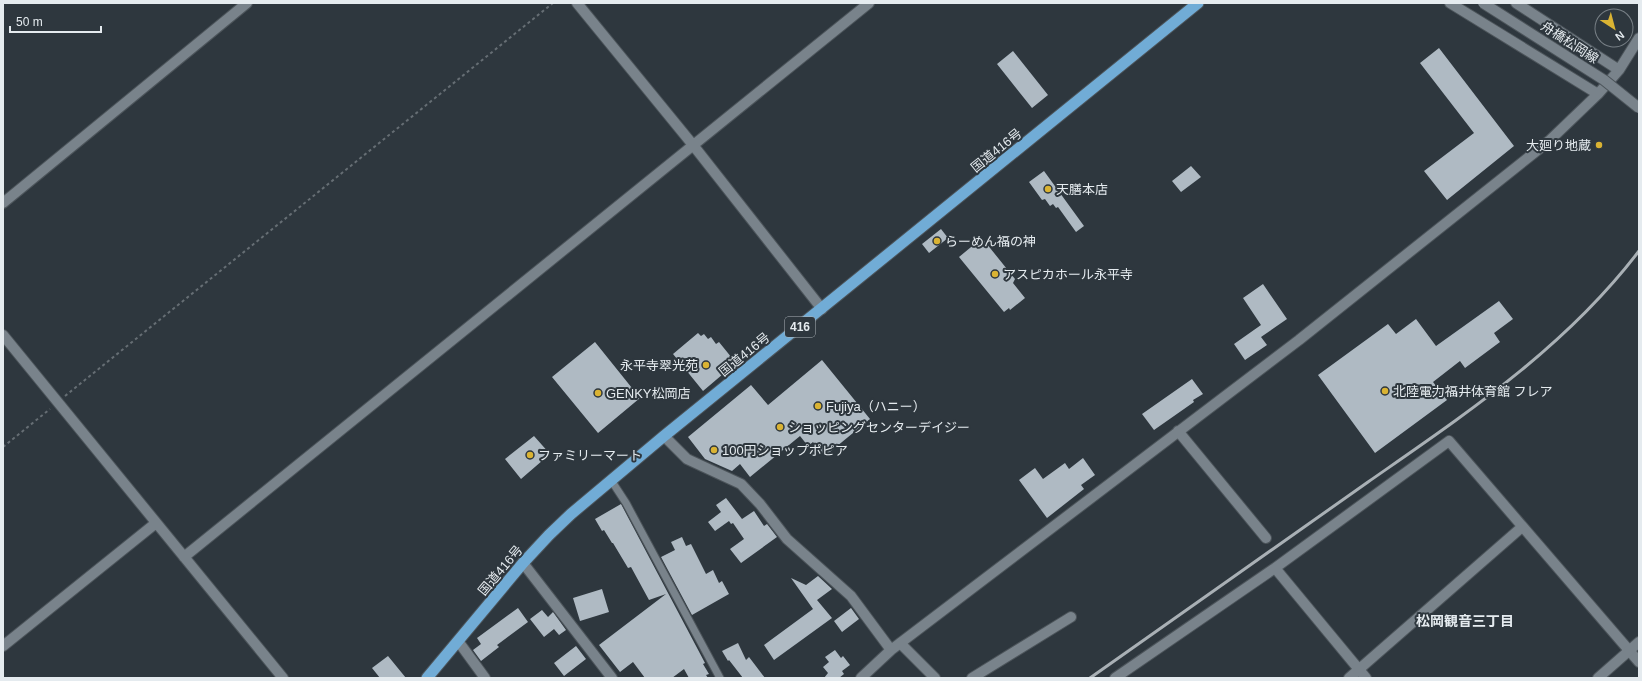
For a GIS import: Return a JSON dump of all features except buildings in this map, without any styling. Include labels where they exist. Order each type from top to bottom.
[{"type":"highway","name":"国道416号","points":[[427,678],[523,564],[560,524],[664,436],[1198,3]]},
{"type":"street","points":[[3,203],[247,3]]},
{"type":"street","points":[[577,3],[693,145],[822,309]]},
{"type":"street","points":[[184,557],[869,3]]},
{"type":"street","points":[[1450,3],[1598,94]]},
{"type":"street","name":"舟橋松岡線","points":[[1483,3],[1604,80],[1639,108]]},
{"type":"street","points":[[1516,3],[1618,70]]},
{"type":"street","points":[[861,678],[891,650],[1299,340],[1543,146],[1598,94],[1618,70],[1639,38]]},
{"type":"street","points":[[3,335],[283,678]]},
{"type":"street","points":[[1178,431],[1266,538]]},
{"type":"street","points":[[664,436],[687,459],[741,484],[760,504],[788,539],[851,596],[891,650]]},
{"type":"street","points":[[1115,678],[1275,568],[1449,441],[1639,662]]},
{"type":"street","points":[[3,646],[156,523]]},
{"type":"street","points":[[1349,678],[1522,527]]},
{"type":"street","points":[[523,564],[612,678]]},
{"type":"street","points":[[1275,568],[1366,678]]},
{"type":"street","points":[[972,678],[1071,617]]},
{"type":"street","points":[[458,641],[485,678]]},
{"type":"street","points":[[1598,678],[1639,642]]},
{"type":"street","points":[[900,643],[935,678]]},
{"type":"lane","points":[[611,480],[626,503],[720,678]]},
{"type":"path","points":[[3,447],[553,3]]},
{"type":"railway","points":[[1090,678],[1442,430],[1513,377],[1547,349],[1579,318],[1610,286],[1639,251]]},
{"type":"place","name":"大廻り地蔵","points":[[1599,145]]},
{"type":"place","name":"天膳本店","points":[[1048,189]]},
{"type":"place","name":"らーめん福の神","points":[[937,241]]},
{"type":"place","name":"アスピカホール永平寺","points":[[995,274]]},
{"type":"place","name":"永平寺翠光苑","points":[[706,365]]},
{"type":"place","name":"北陸電力福井体育館 フレア","points":[[1385,391]]},
{"type":"place","name":"GENKY松岡店","points":[[598,393]]},
{"type":"place","name":"Fujiya（ハニー）","points":[[818,406]]},
{"type":"place","name":"ショッピングセンターデイジー","points":[[780,427]]},
{"type":"place","name":"100円ショップポピア","points":[[714,450]]},
{"type":"place","name":"ファミリーマート","points":[[530,455]]},
{"type":"district","name":"松岡観音三丁目","points":[[1465,621]]}]
